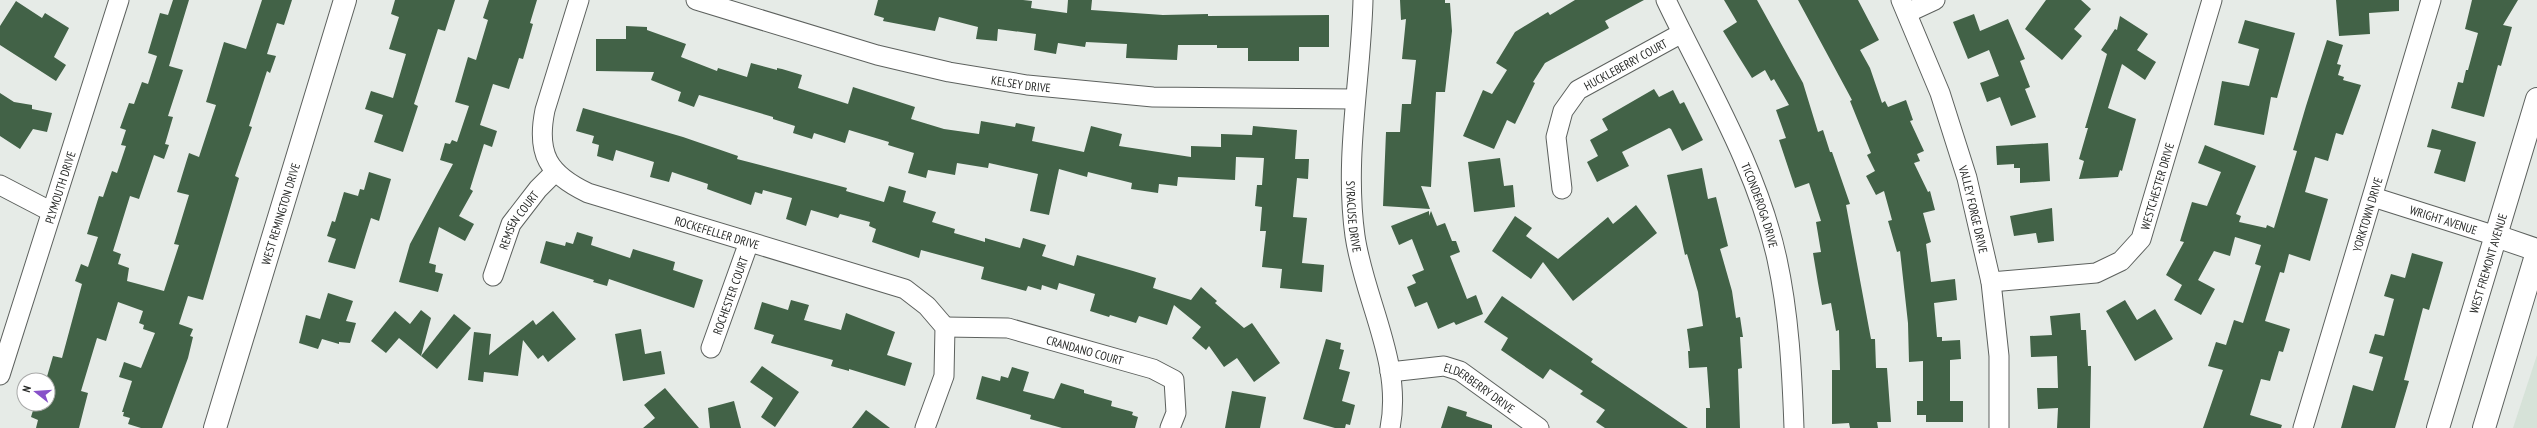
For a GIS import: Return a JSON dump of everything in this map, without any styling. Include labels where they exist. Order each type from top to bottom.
[{"type":"main road","name":"WEST REMINGTON DRIVE","points":[[215,428],[345,0]]},
{"type":"main road","name":"WEST FREMONT AVENUE","points":[[2438,428],[2537,99]]},
{"type":"main road","name":"WRIGHT AVENUE","points":[[2496,236],[2537,251]]},
{"type":"main road","points":[[2484,428],[2537,251]]},
{"type":"street","name":"ROCKEFELLER DRIVE","points":[[579,0],[545,110],[541,128],[545,157],[555,172],[569,184],[588,193],[905,289],[927,306],[945,327]]},
{"type":"street","name":"KELSEY DRIVE","points":[[696,0],[877,55],[949,72],[1027,84],[1153,97],[1355,99]]},
{"type":"street","name":"SYRACUSE DRIVE","points":[[1363,0],[1362,46],[1355,99],[1350,166],[1355,237],[1390,372],[1393,411],[1390,428]]},
{"type":"street","name":"TICONDEROGA DRIVE","points":[[1666,0],[1747,167],[1764,211],[1777,259],[1790,349],[1794,428]]},
{"type":"street","points":[[1904,6],[1935,0]]},
{"type":"street","name":"WESTCHESTER DRIVE","points":[[1991,282],[2096,273],[2121,261],[2141,239],[2212,0]]},
{"type":"street","name":"YORKTOWN DRIVE","points":[[2303,428],[2431,0]]},
{"type":"street","name":"PLYMOUTH DRIVE","points":[[0,375],[116,1]]},
{"type":"street","name":"VALLEY FORGE DRIVE","points":[[1904,6],[1940,93],[1964,171],[1991,282],[1999,356],[1999,428]]},
{"type":"street","name":"HUCKLEBERRY COURT","points":[[1562,189],[1556,137],[1562,111],[1578,90],[1682,33]]},
{"type":"street","name":"REMSEN COURT","points":[[493,276],[511,224],[538,189],[555,172]]},
{"type":"street","points":[[0,185],[50,211]]},
{"type":"street","name":"WRIGHT AVENUE","points":[[2373,197],[2496,236]]},
{"type":"street","name":"ROCHESTER COURT","points":[[711,348],[748,242]]},
{"type":"street","points":[[925,428],[944,376],[945,327]]},
{"type":"street","name":"CRANDANO COURT","points":[[945,327],[1008,328],[1153,369],[1174,380],[1176,413],[1170,428]]},
{"type":"street","name":"ELDERBERRY DRIVE","points":[[1390,372],[1444,366],[1460,371],[1539,428]]},
{"type":"shaded area","points":[[2537,355],[2537,428],[2513,428],[2535,361]]},
{"type":"building","points":[[173,0],[189,0],[169,66],[183,70],[168,116],[173,117],[165,144],[169,145],[164,159],[154,155],[139,199],[130,196],[113,251],[121,254],[118,264],[129,268],[127,281],[164,291],[179,245],[174,244],[189,195],[177,192],[189,153],[199,157],[216,105],[206,102],[224,42],[246,49],[262,0],[292,0],[284,25],[277,23],[267,54],[276,56],[270,73],[267,71],[249,126],[252,127],[235,176],[239,178],[203,300],[188,296],[179,324],[193,329],[190,336],[193,337],[188,358],[162,428],[141,428],[128,424],[130,418],[123,416],[124,412],[122,412],[132,381],[119,377],[124,362],[141,368],[155,333],[143,329],[144,325],[139,323],[143,311],[118,302],[106,341],[97,338],[81,391],[88,393],[79,428],[36,428],[38,420],[31,417],[33,412],[56,412],[56,372],[48,372],[53,356],[62,358],[82,284],[75,281],[81,264],[88,267],[98,237],[87,234],[99,196],[103,197],[112,171],[117,173],[126,146],[121,145],[126,130],[120,128],[129,103],[134,104],[142,82],[148,84],[157,56],[148,53],[160,13],[168,15]]},
{"type":"building","points":[[395,0],[455,0],[445,31],[438,29],[414,104],[418,106],[403,152],[374,142],[383,115],[365,109],[371,91],[393,98],[406,54],[389,49],[399,17],[391,14]]},
{"type":"building","points":[[489,0],[537,0],[530,23],[533,24],[523,59],[519,58],[509,89],[493,84],[480,125],[497,131],[492,147],[484,144],[470,189],[473,191],[459,216],[474,224],[465,241],[439,227],[429,263],[436,265],[435,272],[443,274],[438,292],[399,282],[410,244],[453,164],[440,160],[445,143],[450,144],[452,140],[457,142],[469,106],[455,102],[468,57],[476,60],[488,20],[483,18]]},
{"type":"building","points":[[878,0],[1023,0],[1032,1],[1031,8],[1067,13],[1068,0],[1092,0],[1091,10],[1163,15],[1329,15],[1329,47],[1299,47],[1299,61],[1248,61],[1248,48],[1217,48],[1217,45],[1178,45],[1177,60],[1126,58],[1127,44],[1086,42],[1085,47],[1058,43],[1056,54],[1034,50],[1036,34],[998,29],[997,41],[976,39],[978,27],[939,17],[935,31],[883,21],[884,18],[874,15]]},
{"type":"building","points":[[1400,0],[1445,0],[1445,3],[1450,3],[1452,31],[1445,92],[1436,92],[1431,187],[1421,186],[1430,209],[1383,206],[1386,132],[1400,132],[1402,104],[1411,104],[1416,60],[1402,59],[1406,19],[1401,20]]},
{"type":"building","points":[[1575,0],[1644,0],[1605,21],[1609,28],[1545,63],[1533,82],[1535,83],[1515,124],[1507,120],[1494,149],[1463,136],[1483,90],[1492,94],[1507,70],[1496,63],[1515,32],[1548,12],[1550,15]]},
{"type":"building","points":[[1724,0],[1757,0],[1803,83],[1818,132],[1823,130],[1830,152],[1832,152],[1850,204],[1846,205],[1871,339],[1875,339],[1876,368],[1887,368],[1891,422],[1877,422],[1878,428],[1850,428],[1849,423],[1832,424],[1832,370],[1840,370],[1839,330],[1836,331],[1831,303],[1822,305],[1813,253],[1821,252],[1816,222],[1821,221],[1809,183],[1795,188],[1779,140],[1786,138],[1776,110],[1789,105],[1774,79],[1771,81],[1765,70],[1752,78],[1737,54],[1723,31],[1737,22]]},
{"type":"building","points":[[1798,0],[1858,0],[1879,40],[1860,50],[1870,68],[1882,103],[1885,101],[1888,107],[1906,100],[1913,120],[1910,121],[1924,151],[1917,154],[1920,161],[1914,163],[1928,192],[1930,191],[1935,210],[1923,213],[1931,242],[1926,244],[1931,282],[1955,279],[1957,300],[1934,303],[1937,337],[1942,337],[1942,341],[1960,340],[1961,359],[1950,360],[1950,401],[1963,401],[1963,422],[1926,422],[1926,415],[1917,415],[1917,401],[1923,401],[1923,361],[1909,362],[1908,323],[1900,251],[1897,252],[1888,221],[1892,220],[1884,191],[1876,195],[1866,176],[1875,171],[1867,155],[1871,153],[1850,101],[1852,100]]},
{"type":"building","points":[[2046,0],[2081,0],[2091,9],[2074,29],[2082,36],[2062,60],[2025,29]]},
{"type":"building","points":[[2336,0],[2399,0],[2399,11],[2369,13],[2370,34],[2339,36]]},
{"type":"building","points":[[2472,0],[2518,0],[2503,25],[2512,27],[2501,66],[2498,65],[2484,117],[2451,108],[2458,82],[2463,83],[2466,70],[2468,70],[2478,33],[2465,29]]},
{"type":"building","points":[[16,1],[42,18],[45,13],[69,28],[54,57],[66,65],[56,81],[0,45],[0,26]]},
{"type":"building","points":[[1974,14],[1980,31],[2008,19],[2025,59],[2020,61],[2030,87],[2025,89],[2036,117],[2011,126],[2000,97],[1987,102],[1980,83],[1999,76],[1989,50],[1968,59],[1953,22]]},
{"type":"building","points":[[2120,16],[2148,34],[2137,50],[2156,62],[2145,80],[2122,64],[2108,108],[2136,119],[2122,171],[2120,170],[2118,177],[2079,179],[2084,161],[2079,159],[2088,128],[2085,128],[2107,54],[2101,50],[2115,29],[2117,30]]},
{"type":"building","points":[[2245,20],[2295,33],[2277,98],[2271,97],[2264,135],[2214,125],[2222,81],[2249,86],[2259,49],[2238,43]]},
{"type":"building","points":[[626,26],[647,27],[647,30],[686,44],[681,57],[717,71],[718,68],[747,77],[751,63],[777,70],[777,68],[782,69],[802,75],[798,88],[848,104],[853,87],[915,107],[911,119],[944,129],[979,134],[981,121],[1015,127],[1016,123],[1035,127],[1032,141],[1084,152],[1091,126],[1122,134],[1119,146],[1191,157],[1191,146],[1221,147],[1221,134],[1252,135],[1253,126],[1297,130],[1295,159],[1309,159],[1308,179],[1297,178],[1293,217],[1307,218],[1302,263],[1324,265],[1322,292],[1280,288],[1282,269],[1262,267],[1266,231],[1260,231],[1262,207],[1255,206],[1257,185],[1262,185],[1264,158],[1236,157],[1235,180],[1178,177],[1177,186],[1159,184],[1158,193],[1131,189],[1132,183],[1088,172],[1087,177],[1059,169],[1049,215],[1030,211],[1038,174],[989,163],[988,168],[957,163],[955,175],[928,170],[926,178],[908,173],[914,153],[888,145],[889,142],[849,130],[845,143],[814,133],[812,139],[793,133],[795,126],[773,119],[773,117],[699,95],[694,107],[678,101],[681,92],[651,80],[654,72],[596,71],[596,39],[626,39]]},
{"type":"building","points":[[2327,40],[2343,45],[2337,64],[2341,65],[2338,75],[2344,77],[2343,80],[2361,85],[2343,135],[2336,133],[2328,161],[2315,157],[2305,192],[2328,199],[2310,261],[2289,254],[2284,273],[2280,272],[2265,321],[2290,329],[2283,352],[2279,351],[2270,381],[2261,379],[2250,415],[2282,425],[2281,428],[2203,428],[2223,370],[2208,366],[2216,342],[2226,345],[2234,320],[2243,323],[2261,266],[2255,264],[2261,245],[2235,237],[2230,256],[2214,251],[2198,280],[2215,289],[2201,315],[2174,300],[2182,285],[2166,275],[2184,242],[2180,241],[2192,202],[2207,206],[2221,172],[2198,163],[2205,145],[2256,166],[2236,214],[2241,216],[2239,222],[2266,228],[2267,225],[2274,228],[2297,151],[2293,150]]},
{"type":"building","points":[[1654,89],[1659,97],[1673,90],[1680,104],[1684,102],[1703,140],[1682,151],[1671,129],[1669,128],[1622,152],[1629,166],[1597,182],[1587,162],[1598,156],[1590,140],[1608,130],[1602,119]]},
{"type":"building","points":[[0,93],[14,102],[32,105],[32,109],[52,113],[47,132],[33,129],[20,149],[0,136]]},
{"type":"building","points":[[583,108],[683,137],[738,156],[737,159],[847,188],[846,191],[884,202],[889,186],[906,191],[903,202],[936,212],[932,222],[955,229],[954,233],[985,242],[985,238],[1020,248],[1023,238],[1046,245],[1042,256],[1074,266],[1077,255],[1133,271],[1156,278],[1153,288],[1191,300],[1201,287],[1217,301],[1215,303],[1244,328],[1252,323],[1280,363],[1254,382],[1237,358],[1224,367],[1209,346],[1206,350],[1192,338],[1201,327],[1174,305],[1167,325],[1139,316],[1136,323],[1110,315],[1109,317],[1090,311],[1095,294],[1059,283],[1057,290],[1042,285],[1041,290],[1028,286],[1026,291],[981,279],[984,267],[921,250],[919,258],[872,242],[876,229],[869,226],[870,222],[840,214],[838,218],[811,210],[806,226],[786,219],[792,198],[763,190],[762,194],[755,192],[751,205],[707,189],[708,184],[672,172],[669,182],[650,177],[654,162],[616,150],[613,161],[597,156],[599,145],[592,143],[594,136],[576,131]]},
{"type":"building","points":[[2432,129],[2476,142],[2465,182],[2434,173],[2441,150],[2427,147]]},
{"type":"building","points":[[2048,143],[2050,181],[2020,183],[2020,168],[2014,168],[2014,164],[1997,165],[1996,146]]},
{"type":"building","points":[[1500,158],[1504,186],[1513,185],[1515,207],[1474,212],[1468,162]]},
{"type":"building","points":[[1702,168],[1708,199],[1716,197],[1728,246],[1720,249],[1732,291],[1736,318],[1740,317],[1743,337],[1740,337],[1742,368],[1738,369],[1740,428],[1706,428],[1706,408],[1710,408],[1707,367],[1689,368],[1688,351],[1690,351],[1687,329],[1703,326],[1698,292],[1687,254],[1685,255],[1667,175]]},
{"type":"building","points":[[369,172],[391,179],[379,221],[371,218],[355,269],[328,262],[336,239],[327,236],[332,221],[335,222],[344,192],[358,196],[360,189],[364,190]]},
{"type":"building","points":[[1636,205],[1657,233],[1573,301],[1543,262],[1531,279],[1492,251],[1515,216],[1532,228],[1526,236],[1558,259],[1608,217],[1613,224]]},
{"type":"building","points":[[2052,208],[2054,241],[2038,243],[2036,233],[2014,236],[2010,216]]},
{"type":"building","points":[[1429,211],[1429,216],[1431,211],[1437,226],[1445,223],[1452,241],[1456,241],[1460,252],[1450,256],[1467,299],[1476,295],[1483,314],[1456,325],[1454,322],[1438,329],[1427,302],[1415,307],[1407,287],[1416,283],[1412,275],[1424,270],[1412,239],[1399,245],[1391,226]]},
{"type":"building","points":[[577,232],[593,237],[591,245],[630,258],[633,249],[675,262],[673,270],[703,280],[694,308],[609,279],[607,286],[593,282],[594,280],[540,263],[546,241],[565,246],[566,242],[573,244]]},
{"type":"building","points":[[2412,253],[2443,262],[2429,310],[2423,308],[2404,380],[2409,381],[2395,428],[2341,428],[2353,385],[2373,391],[2383,357],[2369,353],[2375,334],[2384,336],[2394,299],[2384,296],[2391,274],[2405,278]]},
{"type":"building","points":[[328,293],[353,301],[346,321],[356,323],[350,343],[339,342],[339,344],[322,339],[318,349],[299,343],[306,315],[320,319]]},
{"type":"building","points":[[1502,296],[1593,359],[1591,362],[1688,428],[1605,428],[1596,422],[1605,410],[1580,394],[1583,391],[1550,369],[1543,379],[1501,350],[1508,338],[1484,322]]},
{"type":"building","points":[[791,300],[809,305],[804,320],[841,330],[846,313],[895,332],[887,355],[912,363],[905,386],[849,369],[849,371],[831,366],[833,360],[771,343],[774,335],[754,329],[762,302],[788,310]]},
{"type":"building","points":[[2125,300],[2137,320],[2155,309],[2173,339],[2135,361],[2106,311]]},
{"type":"building","points":[[421,310],[431,318],[421,356],[399,338],[386,353],[371,341],[395,311],[410,324]]},
{"type":"building","points":[[553,311],[576,339],[548,362],[543,355],[538,359],[523,340],[518,376],[484,372],[483,382],[468,380],[474,332],[491,334],[489,355],[533,320],[536,325]]},
{"type":"building","points":[[2080,313],[2081,330],[2086,330],[2088,366],[2091,366],[2090,428],[2057,428],[2058,408],[2038,409],[2037,388],[2058,388],[2057,356],[2031,357],[2030,336],[2052,335],[2050,316]]},
{"type":"building","points":[[454,314],[471,328],[437,369],[421,356]]},
{"type":"building","points":[[641,329],[645,354],[661,351],[665,374],[623,381],[615,334]]},
{"type":"building","points":[[1326,339],[1341,343],[1340,349],[1344,350],[1339,369],[1350,372],[1342,401],[1355,405],[1350,425],[1346,424],[1345,428],[1335,428],[1303,419]]},
{"type":"building","points":[[762,366],[799,392],[775,427],[761,417],[773,398],[750,382]]},
{"type":"building","points":[[1012,367],[1029,372],[1023,391],[1054,399],[1061,383],[1084,390],[1084,393],[1112,401],[1111,406],[1133,412],[1132,415],[1138,417],[1135,428],[1062,428],[1030,419],[1031,415],[976,399],[982,376],[1000,381],[1001,376],[1008,378]]},
{"type":"building","points":[[665,388],[699,428],[643,428],[655,418],[644,405]]},
{"type":"building","points":[[1232,391],[1266,397],[1260,428],[1225,428]]},
{"type":"building","points":[[734,401],[741,428],[710,428],[708,408]]},
{"type":"building","points":[[1448,406],[1467,412],[1466,416],[1492,425],[1492,428],[1441,428]]},
{"type":"building","points":[[866,410],[890,428],[852,428]]}]
